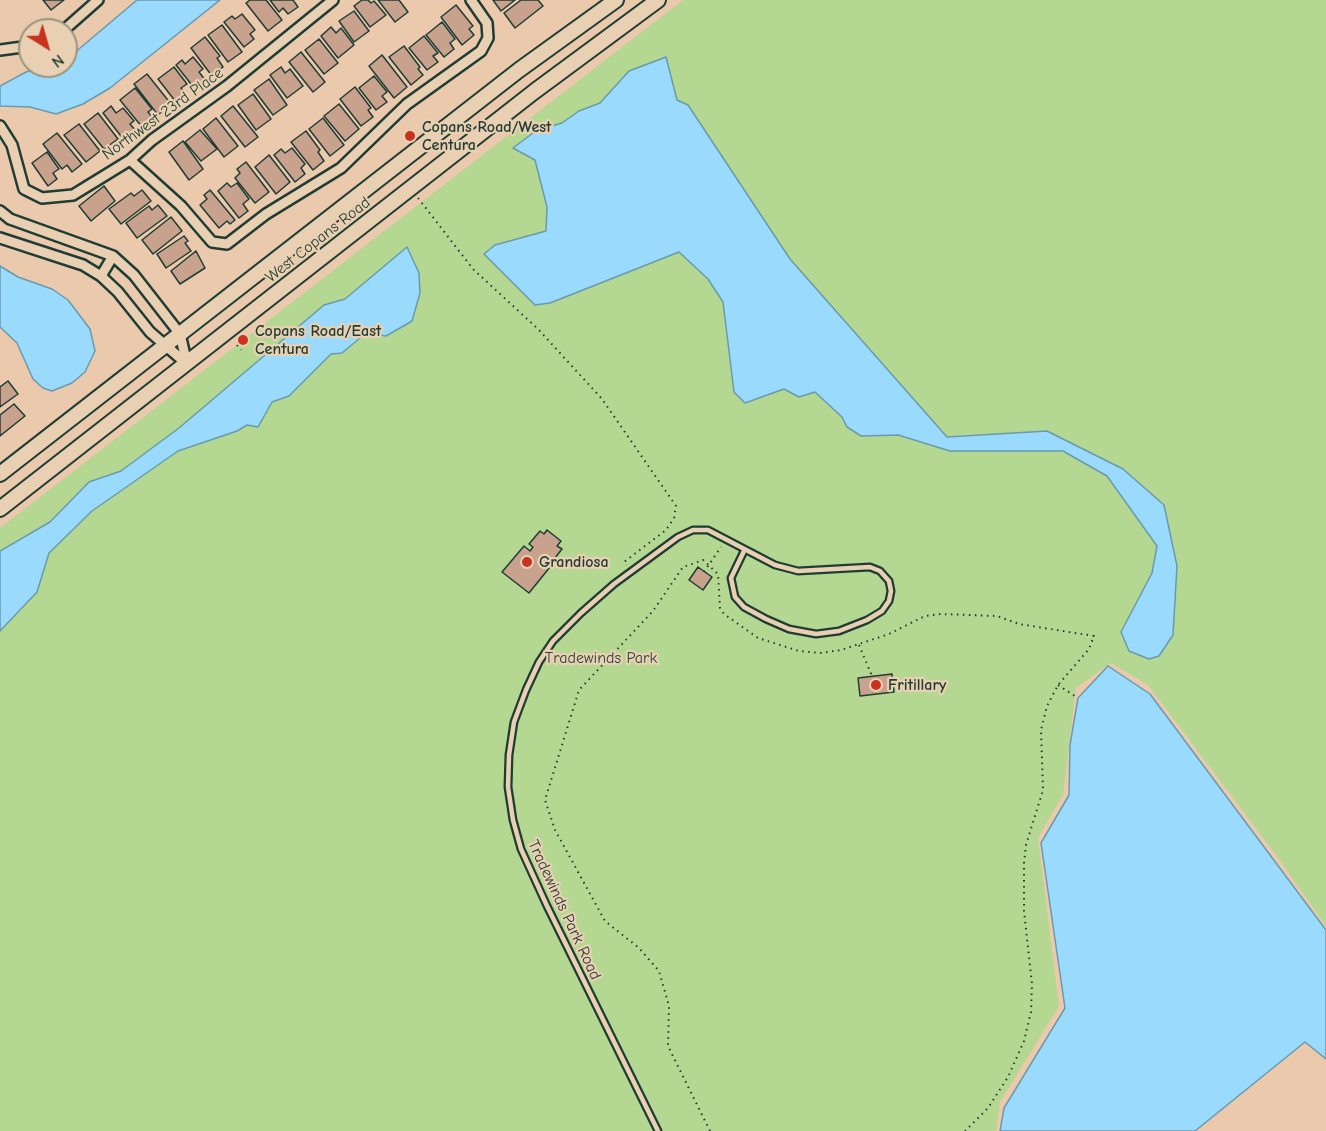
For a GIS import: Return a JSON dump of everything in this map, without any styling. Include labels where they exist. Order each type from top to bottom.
[{"type":"main road","name":"West Copans Road","points":[[0,474],[519,70],[616,0]]},
{"type":"main road","name":"West Copans Road","points":[[0,510],[418,183],[658,0]]},
{"type":"main road","points":[[436,134],[453,156]]},
{"type":"street","points":[[78,18],[98,0]]},
{"type":"street","name":"Northwest 23rd Place","points":[[0,126],[12,145],[24,189],[42,198],[73,195],[130,160],[152,140],[228,86],[333,0]]},
{"type":"street","points":[[130,160],[181,206],[212,242],[227,244],[266,214],[341,168],[407,104],[481,51],[488,38],[487,23],[471,0]]},
{"type":"street","points":[[0,50],[18,48]]},
{"type":"street","points":[[0,211],[10,219],[113,256],[134,275],[180,334],[187,364]]},
{"type":"street","points":[[0,238],[83,265],[101,276],[118,292],[164,346],[187,364]]},
{"type":"street","points":[[101,276],[113,256]]},
{"type":"lane","name":"Tradewinds Park Road","points":[[658,1131],[525,858],[513,820],[508,787],[509,754],[514,722],[539,662],[580,613],[631,571],[678,537],[693,530],[708,531],[775,565],[798,571],[870,567],[880,571],[889,581],[891,591],[889,601],[882,611],[867,620],[839,631],[816,634],[789,628],[759,615],[735,597],[731,578],[744,551]]},
{"type":"path","points":[[418,183],[418,199],[450,242],[473,269],[538,329],[602,399],[676,506],[674,518],[666,530],[624,562],[631,571]]},
{"type":"path","points":[[237,345],[241,350]]},
{"type":"path","points":[[704,572],[726,540]]},
{"type":"path","points":[[710,1131],[668,1046],[669,1006],[658,971],[639,948],[605,921],[555,830],[545,800],[579,690],[653,611],[683,567],[698,561],[709,564],[718,574],[720,609],[758,638],[799,651],[820,653],[859,645],[889,634],[912,621],[941,615],[997,616],[1019,624],[1094,636],[1089,649],[1058,685],[1047,706],[1041,730],[1043,790],[1026,845],[1024,863],[1024,911],[1032,984],[1031,1012],[1024,1041],[1008,1077],[988,1108],[965,1131]]},
{"type":"path","points":[[859,645],[872,676]]},
{"type":"path","points":[[1058,685],[1078,698]]},
{"type":"green space","name":"Tradewinds Park","points":[[683,0],[1326,0],[1326,926],[1276,855],[1148,685],[1111,663],[1076,688],[1063,795],[1038,838],[1059,1006],[1000,1102],[996,1131],[0,1131],[0,528]]},
{"type":"water","points":[[137,0],[220,0],[110,88],[83,104],[56,114],[30,107],[0,106],[0,86],[18,76],[78,78],[78,50]]},
{"type":"water","points":[[666,57],[677,100],[688,105],[790,259],[947,437],[1047,431],[1123,469],[1164,505],[1177,566],[1173,635],[1159,656],[1149,659],[1129,651],[1121,632],[1152,573],[1157,546],[1107,476],[1063,451],[950,451],[898,435],[861,436],[847,427],[842,417],[815,392],[799,397],[784,389],[745,403],[734,392],[723,302],[708,279],[679,252],[550,303],[535,305],[484,254],[495,245],[546,231],[547,207],[535,160],[513,148],[537,130],[562,123],[579,111],[600,103],[629,71]]},
{"type":"water","points":[[407,247],[419,273],[420,293],[412,321],[386,336],[366,333],[342,353],[331,354],[289,396],[272,402],[258,427],[247,425],[237,431],[178,451],[92,511],[49,553],[37,592],[0,631],[0,551],[50,522],[89,482],[121,471],[179,428],[324,305],[345,299]]},
{"type":"water","points":[[0,266],[18,277],[52,289],[68,300],[90,329],[95,351],[85,372],[72,383],[52,391],[43,388],[33,379],[17,343],[0,327]]},
{"type":"water","points":[[1108,666],[1150,694],[1326,930],[1326,1059],[1305,1042],[1195,1131],[1000,1131],[1004,1108],[1065,1008],[1041,843],[1069,795],[1070,745],[1078,698]]},
{"type":"building","points":[[43,0],[64,0],[51,10]]},
{"type":"building","points":[[250,0],[266,0],[282,20],[268,31],[246,3]]},
{"type":"building","points":[[270,0],[293,0],[298,7],[288,14],[283,8],[279,12]]},
{"type":"building","points":[[362,0],[368,0],[371,3],[374,1],[386,15],[370,27],[354,6]]},
{"type":"building","points":[[378,0],[399,0],[408,12],[395,22]]},
{"type":"building","points":[[493,0],[515,0],[501,11]]},
{"type":"building","points":[[521,0],[538,0],[543,6],[515,28],[504,13]]},
{"type":"building","points":[[456,5],[473,26],[469,29],[474,35],[462,45],[441,17]]},
{"type":"building","points":[[354,11],[369,31],[354,42],[339,21]]},
{"type":"building","points":[[242,14],[255,30],[250,34],[254,39],[244,47],[224,22],[232,16],[235,19]]},
{"type":"building","points":[[442,22],[455,39],[450,43],[454,49],[444,57],[426,35]]},
{"type":"building","points":[[222,25],[242,52],[228,62],[208,35]]},
{"type":"building","points":[[331,27],[336,33],[341,28],[354,45],[338,58],[321,36]]},
{"type":"building","points":[[424,36],[438,53],[433,56],[438,62],[427,70],[409,48]]},
{"type":"building","points":[[205,37],[220,56],[217,58],[223,67],[212,76],[191,48]]},
{"type":"building","points":[[319,39],[338,63],[324,74],[305,50]]},
{"type":"building","points":[[404,46],[420,67],[418,69],[423,75],[411,85],[389,57]]},
{"type":"building","points":[[301,52],[325,82],[313,92],[289,62]]},
{"type":"building","points":[[382,55],[407,87],[394,98],[369,66]]},
{"type":"building","points":[[193,57],[203,69],[199,72],[206,81],[195,89],[176,65],[182,60],[185,64]]},
{"type":"building","points":[[174,67],[187,84],[181,88],[186,94],[176,102],[158,79]]},
{"type":"building","points":[[281,67],[285,73],[290,69],[303,86],[287,98],[270,75]]},
{"type":"building","points":[[147,74],[171,104],[158,115],[134,84]]},
{"type":"building","points":[[374,76],[387,92],[382,96],[387,102],[376,110],[359,88]]},
{"type":"building","points":[[269,79],[287,105],[273,115],[254,90]]},
{"type":"building","points":[[355,87],[371,108],[368,110],[373,117],[361,126],[340,99]]},
{"type":"building","points":[[135,88],[152,109],[148,112],[153,118],[142,127],[120,100]]},
{"type":"building","points":[[253,94],[271,119],[256,130],[238,105]]},
{"type":"building","points":[[339,104],[359,129],[345,141],[324,116]]},
{"type":"building","points":[[111,106],[116,113],[123,108],[134,121],[130,124],[136,131],[124,140],[103,113]]},
{"type":"building","points":[[233,106],[258,137],[245,147],[221,116]]},
{"type":"building","points":[[98,113],[118,139],[104,149],[84,124]]},
{"type":"building","points":[[216,118],[238,146],[224,157],[203,129]]},
{"type":"building","points":[[323,118],[344,145],[330,156],[309,129]]},
{"type":"building","points":[[79,124],[100,151],[86,162],[64,135]]},
{"type":"building","points":[[200,130],[217,149],[201,161],[185,142]]},
{"type":"building","points":[[306,131],[320,150],[318,152],[324,161],[313,170],[291,142]]},
{"type":"building","points":[[57,133],[82,164],[72,172],[67,165],[62,169],[43,144]]},
{"type":"building","points":[[183,141],[203,169],[189,180],[169,152]]},
{"type":"building","points":[[292,148],[305,164],[301,168],[305,174],[295,182],[274,155],[281,149],[285,153]]},
{"type":"building","points":[[47,152],[59,169],[53,173],[57,179],[48,186],[32,163]]},
{"type":"building","points":[[269,155],[290,182],[276,194],[255,167]]},
{"type":"building","points":[[246,162],[269,192],[255,203],[235,178],[240,173],[237,169]]},
{"type":"building","points":[[227,183],[231,187],[237,183],[249,199],[243,204],[248,211],[239,218],[218,191]]},
{"type":"building","points":[[104,186],[115,201],[91,221],[79,206]]},
{"type":"building","points":[[142,190],[151,201],[121,224],[109,209],[131,193],[134,196]]},
{"type":"building","points":[[210,190],[235,220],[230,224],[227,221],[219,228],[200,205],[207,199],[204,195]]},
{"type":"building","points":[[158,205],[167,216],[137,238],[126,223],[149,206],[152,210]]},
{"type":"building","points":[[171,217],[182,231],[153,254],[142,240]]},
{"type":"building","points":[[184,236],[188,241],[185,243],[191,251],[166,268],[157,254]]},
{"type":"building","points":[[196,251],[205,268],[180,284],[171,271]]},
{"type":"building","points":[[8,381],[18,394],[0,407],[0,387]]},
{"type":"building","points":[[14,404],[25,416],[0,436],[0,415]]},
{"type":"building","name":"Grandiosa","points":[[547,530],[561,541],[557,546],[562,549],[551,563],[545,559],[543,562],[550,567],[529,593],[502,572],[524,546],[530,551],[533,547],[529,544],[540,531],[544,534]]},
{"type":"building","points":[[698,567],[712,577],[703,590],[689,580]]},
{"type":"building","name":"Fritillary","points":[[892,674],[894,692],[860,696],[858,678]]},
{"type":"place","name":"Copans Road/West Centura","points":[[410,136]]},
{"type":"place","name":"Copans Road/East Centura","points":[[243,340]]},
{"type":"place","name":"Grandiosa","points":[[527,562]]},
{"type":"place","name":"Fritillary","points":[[876,685]]}]
